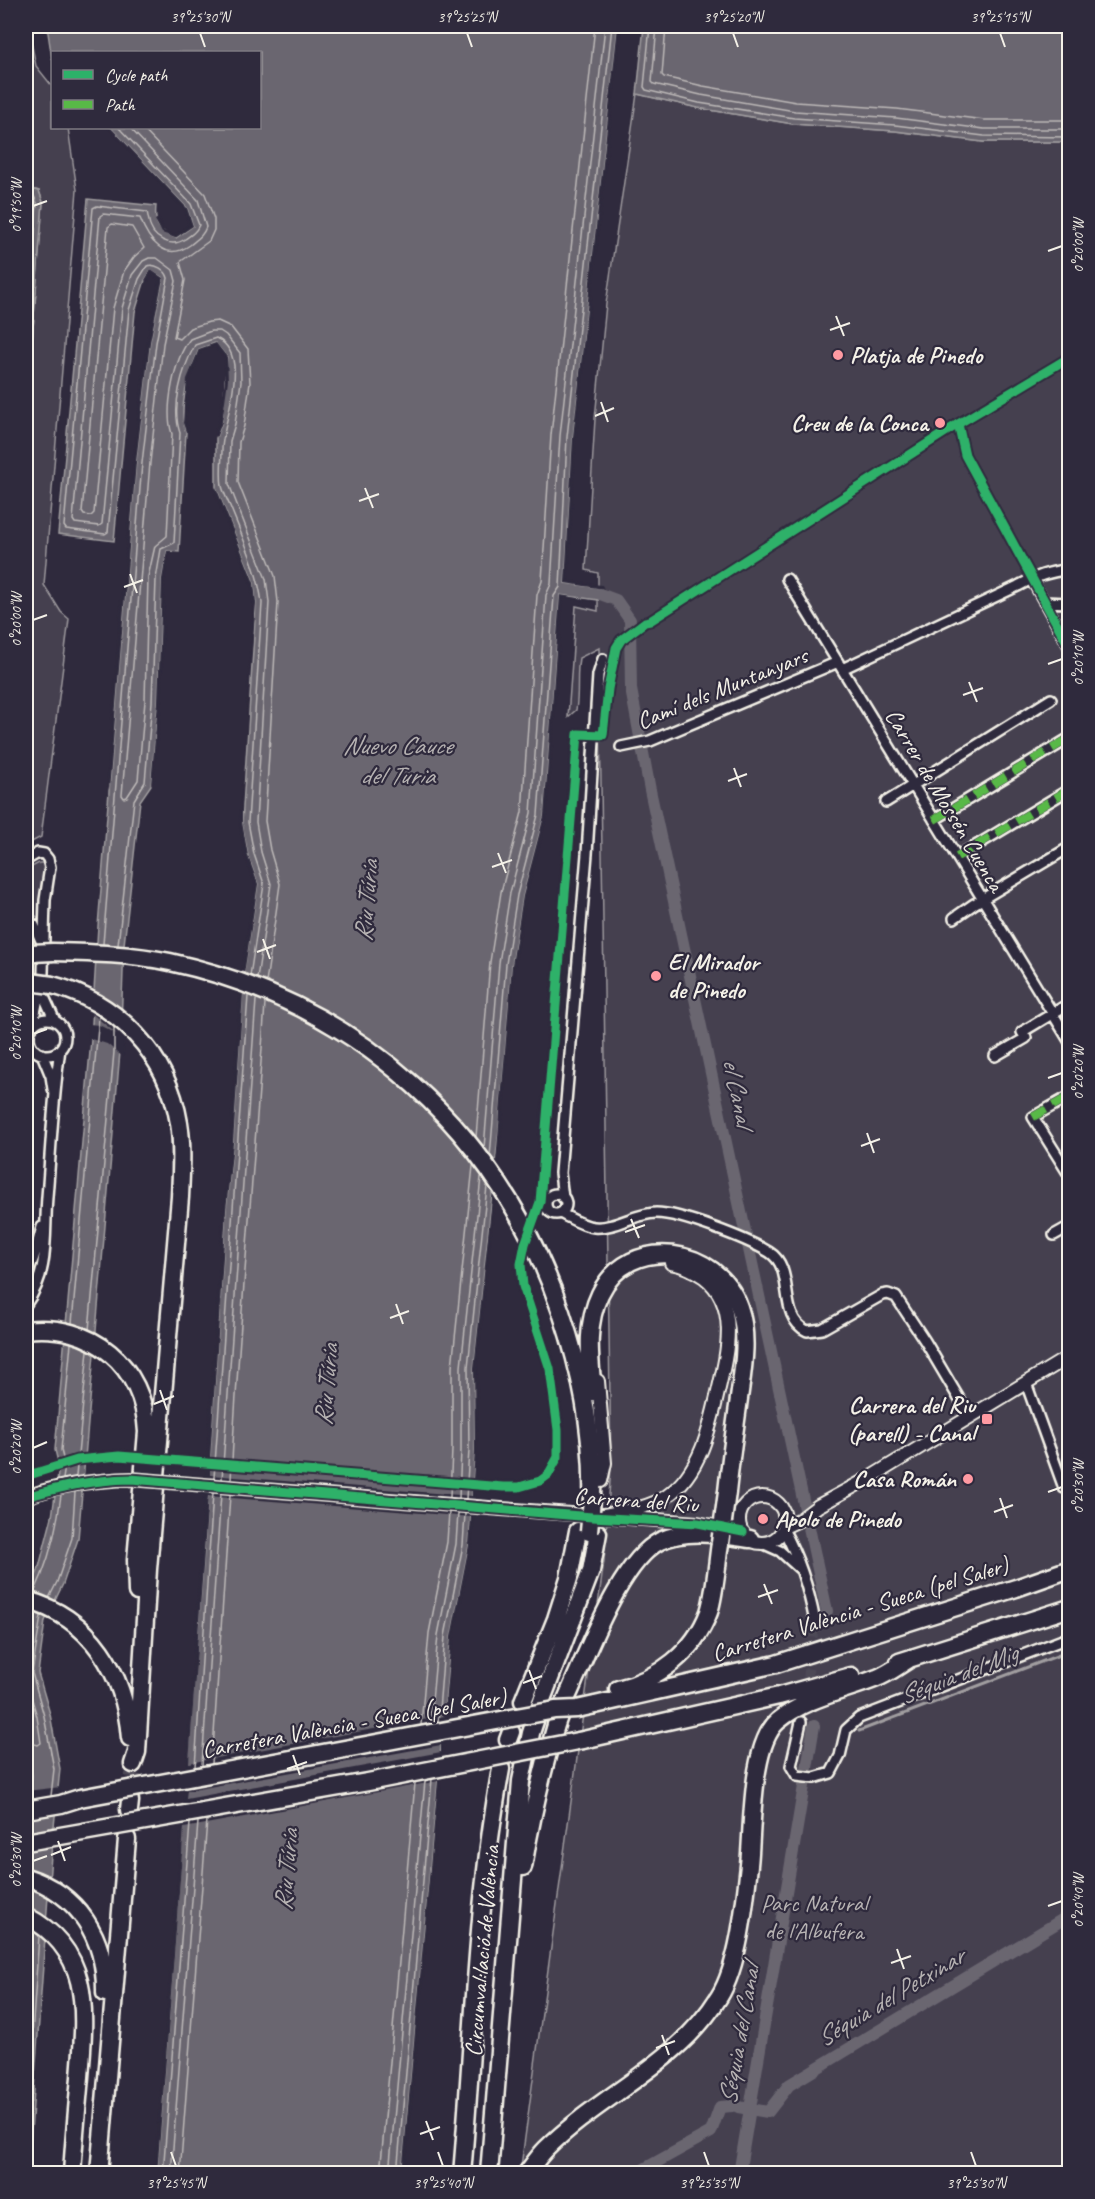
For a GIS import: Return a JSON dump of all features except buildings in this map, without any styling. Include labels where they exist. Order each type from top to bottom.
[{"type":"highway","points":[[38,952],[91,952],[141,958],[196,969],[252,986],[313,1014],[344,1031],[400,1073],[430,1100],[468,1141],[502,1187],[538,1252],[564,1322],[582,1426],[591,1500],[589,1528],[523,1701]]},
{"type":"highway","points":[[26,1600],[61,1616],[97,1646],[117,1678],[128,1719],[133,1769],[137,1752],[148,1569],[182,1171],[180,1125],[175,1102],[160,1067],[137,1035],[117,1017],[87,997],[37,984]]},
{"type":"highway","points":[[591,1500],[602,1481],[590,1358],[592,1312],[601,1291],[618,1272],[639,1259],[670,1254],[694,1260],[717,1273],[730,1288],[741,1314],[744,1331],[744,1358],[709,1611],[691,1646],[663,1671],[597,1700]]},
{"type":"highway","points":[[26,1330],[54,1329],[81,1336],[110,1353],[130,1374],[142,1400],[147,1432],[136,1560],[141,1698]]},
{"type":"highway","name":"Circumval·lació de València","points":[[489,2174],[521,1781],[531,1733],[591,1571],[589,1528]]},
{"type":"highway","points":[[509,1923],[519,1892],[531,1824],[556,1724],[585,1657],[624,1578],[646,1551],[660,1541],[673,1537],[714,1534],[752,1538]]},
{"type":"highway","name":"Carretera València - Sueca (pel Saler)","points":[[26,1810],[555,1710],[577,1709],[597,1700],[776,1664],[1070,1569]]},
{"type":"highway","points":[[26,1842],[368,1782],[583,1740],[779,1696],[908,1660],[1070,1608]]},
{"type":"highway","points":[[526,2174],[553,2143],[651,2068],[684,2039],[706,2016],[720,1995],[731,1970],[741,1924],[749,1865],[755,1790],[760,1759],[772,1726],[795,1710],[839,1690],[879,1677],[908,1660]]},
{"type":"highway","name":"Circumval·lació de València","points":[[462,2174],[486,1866],[501,1769]]},
{"type":"highway","points":[[26,1798],[60,1795],[80,1798]]},
{"type":"highway","points":[[99,2174],[127,1839]]},
{"type":"highway","points":[[26,1877],[46,1885],[65,1898],[89,1925],[99,1945],[104,1967],[104,1998],[90,2174]]},
{"type":"highway","points":[[26,1916],[43,1926],[58,1939],[75,1965],[82,1990],[72,2174]]},
{"type":"street","name":"Camí dels Muntanyars","points":[[625,746],[650,741],[840,665],[1032,578],[1045,573],[1070,569]]},
{"type":"street","points":[[1032,578],[1070,648]]},
{"type":"street","name":"Carrer de Mossén Cuenca","points":[[787,579],[1070,1042]]},
{"type":"street","points":[[1044,602],[1070,603]]},
{"type":"street","points":[[560,1214],[564,1201],[560,1173],[587,854],[598,675],[603,659]]},
{"type":"street","points":[[886,802],[1051,699]]},
{"type":"street","points":[[934,820],[1068,739],[1070,741]]},
{"type":"street","points":[[957,857],[1070,789]]},
{"type":"street","points":[[954,918],[1070,847]]},
{"type":"street","points":[[26,860],[38,853],[46,856],[50,867],[38,952],[37,984],[30,1042],[39,1052],[51,1076],[56,1100]]},
{"type":"street","points":[[26,919],[34,925],[38,952]]},
{"type":"street","points":[[26,1304],[42,1272],[60,1049],[65,1038],[64,1032],[55,1021],[37,984]]},
{"type":"street","points":[[995,1056],[1026,1038],[1022,1032],[1070,1003]]},
{"type":"street","points":[[32,1028],[40,1021],[55,1021]]},
{"type":"street","points":[[26,1046],[39,1052],[52,1054],[60,1049]]},
{"type":"street","points":[[1070,1096],[1034,1117],[1070,1176]]},
{"type":"street","points":[[560,1173],[552,1196],[547,1201],[547,1208],[552,1214],[560,1214],[593,1227],[609,1226],[637,1216],[657,1213],[683,1216],[763,1250],[780,1264],[791,1314],[795,1323],[807,1331],[822,1329],[882,1295],[888,1294],[896,1297],[926,1341],[970,1417]]},
{"type":"street","points":[[552,1196],[564,1201],[581,1222]]},
{"type":"street","points":[[26,1277],[46,1213]]},
{"type":"street","points":[[1054,1235],[1070,1226]]},
{"type":"street","points":[[589,1528],[667,1496],[688,1473],[703,1447],[724,1365],[728,1345],[728,1323],[723,1302],[712,1285],[683,1266],[659,1262],[635,1269],[613,1285],[602,1302],[595,1336],[604,1463],[602,1481]]},
{"type":"street","points":[[752,1538],[775,1539],[800,1515],[871,1478],[1070,1356]]},
{"type":"street","points":[[1026,1383],[1067,1487]]},
{"type":"street","name":"Carrera del Riu","points":[[26,1497],[64,1485],[94,1480],[131,1479],[501,1509],[589,1528],[698,1523],[741,1510]]},
{"type":"street","points":[[800,1515],[782,1508],[770,1498],[758,1497],[751,1499],[741,1510],[739,1521],[752,1538],[780,1551],[800,1569]]},
{"type":"street","points":[[782,1508],[785,1517],[784,1528],[798,1558],[811,1597],[815,1622]]},
{"type":"street","name":"Carrera del Riu","points":[[698,1523],[752,1538]]},
{"type":"street","points":[[801,1722],[791,1766],[797,1776],[814,1778],[831,1773],[840,1756],[846,1730],[859,1718],[1070,1637]]},
{"type":"green space","points":[[26,26],[28,26],[36,66],[51,85],[51,129],[68,129],[77,190],[44,585],[61,612],[69,619],[41,837],[26,845],[26,417],[43,202],[39,191],[26,188]]},
{"type":"green space","name":"Parc Natural de l'Albufera","points":[[637,94],[698,108],[793,124],[895,131],[983,142],[1069,142],[1069,2173],[520,2174],[604,1561],[611,1468],[599,648],[579,658],[576,710],[568,717],[576,606],[598,611],[598,573],[586,570],[595,419],[606,304]]},
{"type":"green space","points":[[39,863],[45,866],[39,918],[26,909],[26,870]]},
{"type":"water","points":[[47,26],[618,26],[573,437],[565,583],[601,588],[598,600],[560,595],[544,816],[523,896],[512,965],[499,1128],[474,1368],[475,1450],[469,1545],[451,1637],[402,2173],[157,2173],[204,1551],[244,972],[258,884],[248,856],[242,823],[256,603],[254,583],[216,487],[216,438],[222,422],[227,357],[215,343],[199,349],[184,401],[186,432],[179,552],[167,551],[162,579],[158,702],[151,785],[140,801],[124,945],[120,1052],[78,1539],[63,1584],[45,1621],[38,1673],[50,1714],[60,1769],[51,1855],[28,2173],[26,2174],[26,1811],[32,1776],[26,1737],[26,1597],[38,1571],[52,1517],[59,1466],[55,1450],[91,1040],[98,926],[136,462],[150,342],[163,278],[151,271],[145,280],[135,312],[114,541],[58,534],[88,199],[156,206],[159,227],[176,238],[193,226],[187,208],[112,129],[261,129],[261,51],[51,52]]},
{"type":"water","points":[[644,26],[1069,26],[1069,142],[983,142],[895,131],[793,124],[698,108],[637,94]]},
{"type":"water","points":[[26,188],[39,191],[43,202],[26,417]]},
{"type":"pier","points":[[618,26],[621,26],[576,437],[568,581],[602,585],[604,589],[565,583],[573,437]]},
{"type":"pier","points":[[109,129],[112,129],[187,208],[193,226],[175,238],[162,233],[155,220],[158,218],[164,231],[175,235],[189,225],[184,209]]},
{"type":"pier","points":[[151,270],[163,278],[150,342],[136,462],[109,790],[107,782],[122,588],[126,576],[125,561],[133,462],[147,341],[159,279],[152,275],[147,282],[145,280]]},
{"type":"pier","points":[[216,343],[227,357],[228,380],[222,422],[216,438],[215,432],[219,421],[225,380],[224,358],[215,347],[201,351],[190,380],[186,423],[189,432],[186,432],[183,423],[187,379],[199,349]]},
{"type":"pier","points":[[216,487],[254,583],[256,603],[246,716],[253,603],[251,584],[214,491]]},
{"type":"pier","points":[[167,551],[171,551],[171,554],[169,554],[165,579],[161,703],[154,780],[151,785],[158,702],[162,579]]},
{"type":"pier","points":[[560,595],[601,602],[563,598],[547,816],[526,897],[515,965],[502,1128],[477,1368],[478,1450],[472,1545],[454,1637],[405,2174],[402,2173],[438,1781],[184,1828],[157,2174],[154,2173],[186,1771],[241,972],[255,884],[245,857],[239,823],[242,784],[242,822],[248,856],[258,884],[244,974],[297,996],[323,1010],[387,1051],[440,1097],[496,1162],[512,965],[523,896],[544,816]],"holes":[[[243,993],[318,1026],[363,1055],[412,1094],[436,1118],[460,1145],[493,1190],[474,1368],[473,1480],[210,1459],[226,1210]],[[210,1469],[472,1490],[472,1496],[210,1475]],[[208,1496],[471,1517],[469,1545],[451,1637],[444,1716],[189,1763]],[[441,1745],[441,1752],[186,1799],[187,1791]]]},
{"type":"pier","points":[[91,987],[124,1011],[123,1057],[107,1044],[88,1038],[89,1024],[99,1025],[117,1034],[90,1012]]},
{"type":"pier","points":[[61,1787],[58,1814],[26,1820],[26,1791]]},
{"type":"waterway","name":"el Canal","points":[[600,594],[616,600],[630,620],[631,689],[650,790],[827,1611]]},
{"type":"waterway","name":"Séquia del Mig","points":[[859,1731],[1070,1651]]},
{"type":"waterway","name":"Séquia del Canal","points":[[739,2174],[814,1726]]},
{"type":"waterway","name":"Séquia del Petxinar","points":[[738,2107],[768,2112],[789,2085],[1070,1915]]},
{"type":"waterway","name":"Séquia del Petxinar","points":[[635,2174],[711,2132],[720,2107],[732,2106]]},
{"type":"tunnel","points":[[806,1691],[815,1622]]},
{"type":"tunnel","points":[[130,1801],[133,1774]]},
{"type":"marked path","points":[[934,820],[1068,739],[1070,741]]},
{"type":"marked path","points":[[957,857],[1070,789]]},
{"type":"marked path","points":[[1033,1117],[1070,1096]]},
{"type":"cycle path","points":[[26,1476],[77,1460],[119,1456],[503,1487],[519,1487],[540,1481],[548,1475],[558,1457],[558,1430],[550,1369],[523,1286],[521,1264],[525,1244],[540,1202],[578,734],[603,735],[608,689],[616,648],[621,640],[645,622],[650,621],[958,424],[1070,357]]},
{"type":"cycle path","points":[[958,424],[965,455],[1070,648]]},
{"type":"cycle path","points":[[26,1497],[78,1484],[131,1479],[592,1517],[698,1523],[743,1532]]},
{"type":"place","name":"Platja de Pinedo","points":[[838,355]]},
{"type":"place","name":"Creu de la Conca","points":[[940,423]]},
{"type":"place","name":"El Mirador de Pinedo","points":[[656,976]]},
{"type":"place","name":"Carrera del Riu (parell) - Canal","points":[[987,1419]]},
{"type":"place","name":"Casa Román","points":[[968,1479]]},
{"type":"place","name":"Apolo de Pinedo","points":[[763,1519]]},
{"type":"water label","name":"Nuevo Cauce del Turia","points":[[397,760]]},
{"type":"water label","name":"Riu Túria","points":[[366,901]]},
{"type":"water label","name":"Riu Túria","points":[[326,1385]]},
{"type":"water label","name":"Riu Túria","points":[[286,1870]]}]
